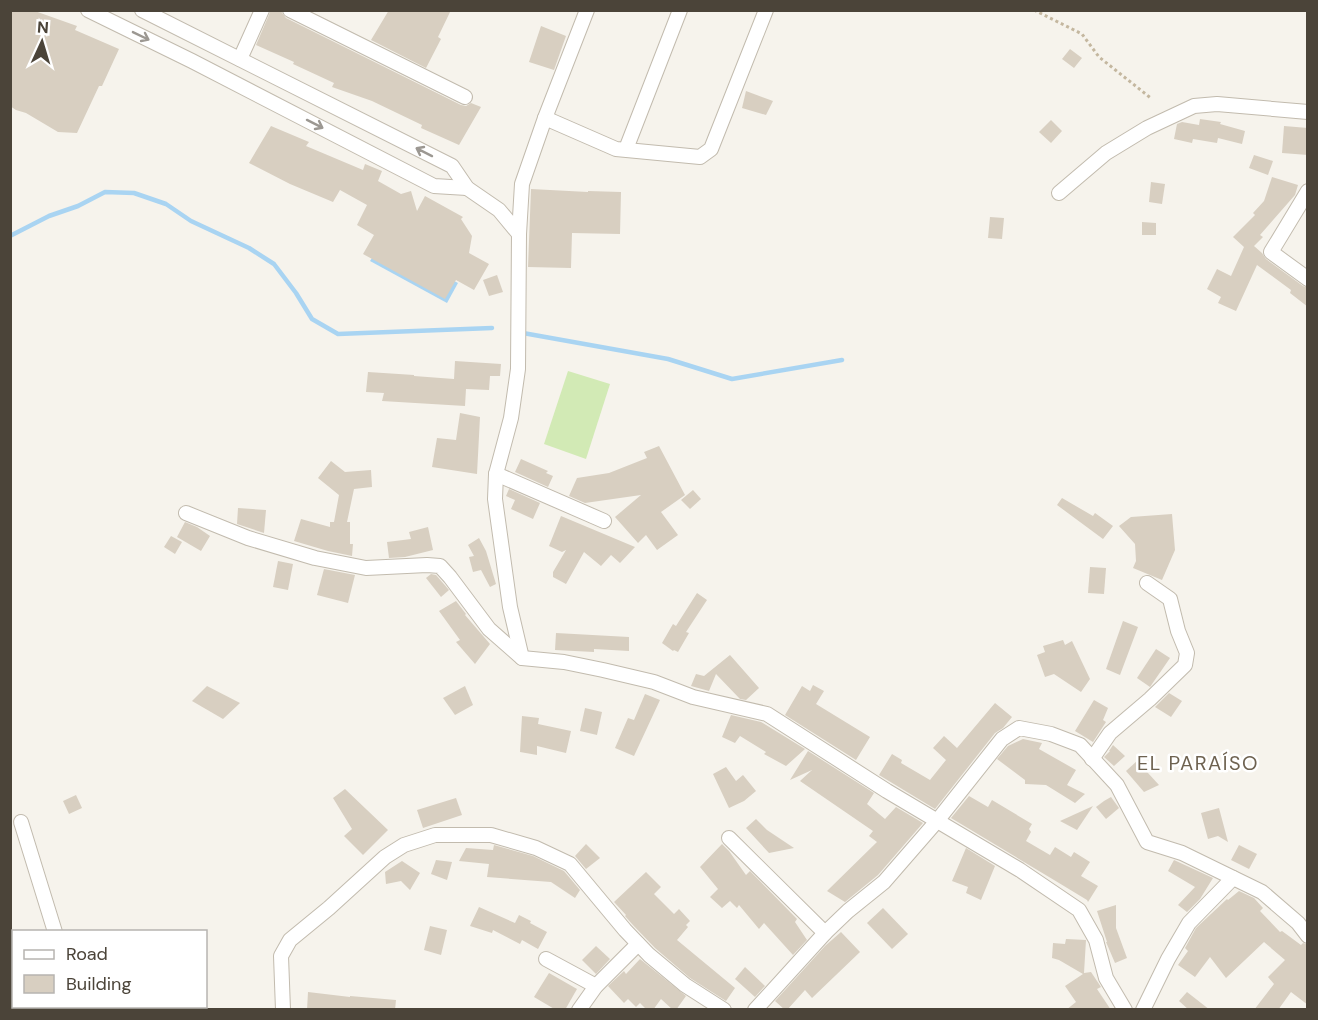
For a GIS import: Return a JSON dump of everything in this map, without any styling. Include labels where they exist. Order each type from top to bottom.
[{"type":"street","points":[[88,10],[434,186],[467,188]]},
{"type":"street","points":[[142,10],[452,166],[467,188],[499,210],[519,234]]},
{"type":"street","points":[[240,59],[262,10]]},
{"type":"street","points":[[290,10],[465,97]]},
{"type":"street","points":[[522,658],[510,607],[495,500],[496,474],[511,418],[518,369],[519,234],[522,184],[587,10]]},
{"type":"street","points":[[626,149],[680,10]]},
{"type":"street","points":[[545,118],[616,149],[700,157],[711,149],[766,10]]},
{"type":"street","points":[[192,61],[203,42]]},
{"type":"street","points":[[1059,193],[1106,153],[1147,128],[1194,106],[1217,104],[1308,112]]},
{"type":"street","points":[[1308,191],[1271,252],[1308,279]]},
{"type":"street","points":[[496,474],[604,521]]},
{"type":"street","points":[[186,513],[248,538],[315,558],[366,568],[440,566],[489,629],[522,658],[564,662],[603,670],[654,682],[693,697],[767,714],[887,791],[1020,870],[1080,910],[1096,940],[1106,978],[1125,1010]]},
{"type":"street","points":[[1092,759],[1110,733],[1185,665],[1187,653],[1178,631],[1170,599],[1147,583]]},
{"type":"street","points":[[755,1010],[825,933],[884,882],[937,821],[1002,739],[1019,728],[1051,734],[1080,745],[1117,785],[1147,842],[1182,853],[1262,892],[1298,923],[1308,936]]},
{"type":"street","points":[[21,822],[54,930]]},
{"type":"street","points":[[283,1010],[281,956],[290,940],[385,857],[404,845],[435,836],[491,835],[536,848],[570,864],[649,955],[685,985],[724,1010]]},
{"type":"street","points":[[729,838],[825,933]]},
{"type":"street","points":[[1143,1010],[1189,922],[1233,878]]},
{"type":"street","points":[[579,1010],[596,987],[638,944]]},
{"type":"street","points":[[546,959],[596,987]]},
{"type":"path","points":[[1034,10],[1082,34],[1099,57],[1152,99]]},
{"type":"green space","points":[[568,371],[610,384],[586,459],[544,444]]},
{"type":"water","points":[[382,243],[458,283],[447,303],[370,261]]},
{"type":"building","points":[[10,10],[32,10],[77,26],[75,30],[119,49],[77,133],[58,132],[10,106]]},
{"type":"building","points":[[271,10],[280,10],[286,18],[461,105],[466,106],[471,103],[481,107],[459,145],[421,128],[422,125],[372,101],[332,87],[334,83],[256,45]]},
{"type":"building","points":[[389,10],[451,10],[438,37],[441,39],[426,68],[371,40]]},
{"type":"building","points":[[541,26],[566,36],[554,70],[529,62]]},
{"type":"building","points":[[1070,49],[1082,58],[1074,68],[1062,59]]},
{"type":"building","points":[[746,91],[773,101],[766,115],[742,108]]},
{"type":"building","points":[[1200,119],[1221,122],[1220,124],[1245,131],[1242,144],[1218,138],[1217,143],[1193,139],[1192,143],[1174,139],[1177,124],[1182,122],[1199,125]]},
{"type":"building","points":[[1051,120],[1062,131],[1051,143],[1039,132]]},
{"type":"building","points":[[271,126],[309,142],[306,146],[363,170],[365,164],[382,171],[378,181],[401,194],[411,191],[417,211],[425,196],[463,217],[461,219],[472,236],[469,253],[489,264],[474,290],[456,280],[445,299],[363,254],[374,235],[357,225],[367,205],[340,190],[333,202],[249,163]]},
{"type":"building","points":[[1284,126],[1308,128],[1308,155],[1282,153]]},
{"type":"building","points":[[1254,155],[1273,161],[1268,175],[1249,168]]},
{"type":"building","points":[[1272,177],[1298,185],[1295,195],[1260,235],[1263,237],[1254,246],[1266,259],[1308,288],[1308,307],[1290,293],[1291,290],[1257,265],[1236,311],[1218,303],[1221,297],[1207,289],[1217,269],[1231,276],[1244,247],[1233,237],[1255,215],[1253,213],[1264,201]]},
{"type":"building","points":[[1151,182],[1165,184],[1162,204],[1149,202]]},
{"type":"building","points":[[531,189],[621,192],[620,234],[572,233],[571,268],[528,267]]},
{"type":"building","points":[[990,217],[1004,218],[1002,239],[988,238]]},
{"type":"building","points":[[1142,222],[1156,223],[1156,235],[1142,235]]},
{"type":"building","points":[[497,275],[503,292],[489,296],[483,280]]},
{"type":"building","points":[[455,361],[501,364],[500,376],[490,376],[489,390],[466,389],[465,406],[382,401],[384,393],[366,392],[368,372],[454,379]]},
{"type":"building","points":[[460,413],[480,417],[477,474],[432,467],[437,438],[456,440]]},
{"type":"building","points":[[659,446],[685,495],[661,512],[678,535],[657,550],[646,535],[638,543],[615,517],[641,495],[585,503],[569,496],[577,478],[609,473],[647,458],[644,452]]},
{"type":"building","points":[[521,459],[548,471],[546,473],[553,476],[548,487],[515,472]]},
{"type":"building","points":[[331,461],[345,472],[371,470],[372,487],[354,489],[347,522],[350,522],[352,556],[294,541],[301,519],[330,527],[330,522],[334,522],[339,495],[318,478]]},
{"type":"building","points":[[509,489],[540,503],[533,519],[511,509],[515,500],[506,496]]},
{"type":"building","points":[[693,490],[701,499],[690,509],[681,500]]},
{"type":"building","points":[[1062,498],[1093,516],[1095,513],[1113,526],[1103,539],[1057,505]]},
{"type":"building","points":[[238,508],[266,510],[264,533],[237,524]]},
{"type":"building","points":[[1172,514],[1175,550],[1162,580],[1133,568],[1136,561],[1135,544],[1119,526],[1131,517]]},
{"type":"building","points":[[561,516],[635,547],[620,563],[611,555],[601,566],[584,552],[566,584],[553,577],[553,572],[566,550],[562,552],[549,546]]},
{"type":"building","points":[[185,522],[210,536],[201,551],[177,537]]},
{"type":"building","points":[[428,527],[433,550],[405,557],[389,558],[387,542],[411,539],[409,532]]},
{"type":"building","points":[[171,536],[182,542],[175,554],[164,547]]},
{"type":"building","points":[[479,538],[486,551],[496,584],[490,587],[481,570],[473,572],[469,557],[474,556],[468,545]]},
{"type":"building","points":[[278,561],[293,564],[288,590],[273,587]]},
{"type":"building","points":[[1090,567],[1106,568],[1104,594],[1088,593]]},
{"type":"building","points":[[324,569],[355,575],[348,603],[317,595]]},
{"type":"building","points":[[431,574],[436,575],[449,590],[441,597],[426,578]]},
{"type":"building","points":[[697,593],[707,600],[686,632],[689,633],[678,652],[673,651],[662,643],[673,624],[676,626]]},
{"type":"building","points":[[456,601],[490,644],[475,664],[456,642],[460,640],[439,611]]},
{"type":"building","points":[[1123,621],[1138,627],[1120,675],[1106,669]]},
{"type":"building","points":[[556,633],[629,637],[629,651],[555,650]]},
{"type":"building","points":[[1063,640],[1065,645],[1072,641],[1090,679],[1081,692],[1054,674],[1045,677],[1037,655],[1045,652],[1043,646]]},
{"type":"building","points":[[1156,649],[1170,658],[1150,687],[1137,678]]},
{"type":"building","points":[[730,655],[759,688],[746,700],[740,699],[716,674],[709,691],[691,686],[696,674],[704,676]]},
{"type":"building","points":[[813,685],[824,691],[816,704],[870,737],[856,760],[785,715],[802,686],[810,691]]},
{"type":"building","points":[[207,686],[240,703],[223,719],[192,701]]},
{"type":"building","points":[[465,686],[473,705],[455,715],[443,698]]},
{"type":"building","points":[[1169,693],[1182,701],[1171,717],[1155,707]]},
{"type":"building","points":[[645,694],[660,700],[634,756],[615,748],[628,718],[634,720]]},
{"type":"building","points":[[1094,700],[1108,708],[1103,720],[1106,722],[1093,742],[1075,731]]},
{"type":"building","points":[[995,703],[1012,717],[1003,728],[995,733],[935,809],[879,775],[892,754],[902,760],[901,763],[930,780],[946,760],[933,748],[944,736],[957,748]]},
{"type":"building","points":[[585,708],[602,712],[597,735],[580,731]]},
{"type":"building","points":[[731,715],[761,722],[805,749],[786,766],[764,754],[766,752],[740,736],[735,743],[722,737]]},
{"type":"building","points":[[522,716],[539,718],[538,724],[571,731],[566,753],[537,746],[537,755],[520,752]]},
{"type":"building","points":[[1023,739],[1042,743],[1039,749],[1076,770],[1067,785],[1085,794],[1075,803],[1046,785],[1025,784],[1025,780],[997,759],[1008,746]]},
{"type":"building","points":[[1113,745],[1125,756],[1114,766],[1104,757]]},
{"type":"building","points":[[808,751],[874,793],[867,804],[885,819],[896,807],[923,823],[878,875],[845,902],[827,891],[877,842],[869,836],[873,831],[800,781],[812,770],[790,780]]},
{"type":"building","points":[[1137,761],[1159,785],[1144,792],[1126,771]]},
{"type":"building","points":[[726,767],[736,781],[743,775],[756,791],[744,801],[729,808],[713,774]]},
{"type":"building","points":[[345,789],[388,830],[363,855],[344,836],[352,829],[333,798]]},
{"type":"building","points":[[76,795],[82,808],[69,814],[63,801]]},
{"type":"building","points":[[969,796],[988,807],[992,800],[1032,824],[1026,841],[1050,855],[1055,847],[1071,857],[1074,852],[1090,862],[1081,876],[1098,886],[1088,902],[951,818]]},
{"type":"building","points":[[1111,797],[1119,808],[1106,819],[1096,807]]},
{"type":"building","points":[[456,798],[462,815],[423,828],[417,810]]},
{"type":"building","points":[[1093,806],[1077,830],[1060,821]]},
{"type":"building","points":[[1219,808],[1228,842],[1218,836],[1208,839],[1201,813]]},
{"type":"building","points":[[756,819],[767,830],[794,848],[769,853],[746,828]]},
{"type":"building","points":[[586,844],[600,858],[586,869],[575,856]]},
{"type":"building","points":[[722,844],[746,875],[750,871],[797,919],[795,922],[807,940],[793,955],[764,923],[759,929],[739,905],[737,908],[730,901],[722,908],[710,897],[718,889],[700,867]]},
{"type":"building","points":[[494,845],[533,856],[564,871],[580,890],[575,898],[551,882],[487,877],[489,864],[459,861],[466,848],[493,850]]},
{"type":"building","points":[[1239,845],[1257,854],[1249,869],[1231,860]]},
{"type":"building","points":[[966,848],[995,866],[981,900],[966,893],[968,887],[952,881]]},
{"type":"building","points":[[436,860],[452,862],[447,880],[431,874]]},
{"type":"building","points":[[1174,860],[1213,878],[1200,899],[1187,912],[1178,905],[1195,887],[1168,871]]},
{"type":"building","points":[[402,861],[420,873],[410,890],[401,881],[386,884],[385,872]]},
{"type":"building","points":[[646,872],[661,887],[654,894],[674,914],[679,909],[690,921],[677,940],[735,988],[726,1001],[690,978],[655,948],[614,902]]},
{"type":"building","points":[[1239,891],[1254,898],[1263,908],[1260,911],[1280,932],[1282,931],[1301,945],[1303,943],[1308,945],[1308,1005],[1291,992],[1278,1010],[1254,1010],[1274,984],[1268,977],[1285,960],[1264,942],[1226,978],[1210,957],[1195,977],[1178,965],[1188,951],[1185,948],[1196,928]]},
{"type":"building","points":[[1116,905],[1116,928],[1127,958],[1115,963],[1097,911]]},
{"type":"building","points":[[479,907],[515,923],[519,915],[547,932],[538,949],[522,940],[520,944],[493,930],[492,933],[470,926]]},
{"type":"building","points":[[883,908],[908,934],[892,949],[867,923]]},
{"type":"building","points":[[430,926],[447,930],[441,955],[424,950]]},
{"type":"building","points":[[841,932],[860,952],[812,998],[805,990],[785,1010],[775,1001],[825,946]]},
{"type":"building","points":[[1066,939],[1086,940],[1084,973],[1091,972],[1101,987],[1097,989],[1111,1010],[1066,1010],[1076,1002],[1065,986],[1083,974],[1052,958],[1053,943],[1065,944]]},
{"type":"building","points":[[596,946],[610,959],[596,974],[582,960]]},
{"type":"building","points":[[640,959],[686,996],[676,1010],[661,999],[653,1010],[647,1010],[640,1003],[636,1007],[628,999],[624,1003],[608,986],[624,971],[626,974]]},
{"type":"building","points":[[745,967],[765,986],[755,997],[735,979]]},
{"type":"building","points":[[549,973],[577,989],[565,1010],[556,1010],[534,997]]},
{"type":"building","points":[[308,992],[396,1000],[395,1010],[307,1010]]},
{"type":"building","points":[[1187,992],[1210,1010],[1189,1010],[1179,1001]]},
{"type":"waterway","points":[[10,236],[105,192],[134,193],[166,204],[191,221],[249,248],[274,264],[312,319],[338,334],[492,328]]},
{"type":"waterway","points":[[523,333],[668,359],[732,379],[842,360]]},
{"type":"district","name":"EL PARAÍSO","points":[[1198,763]]}]
